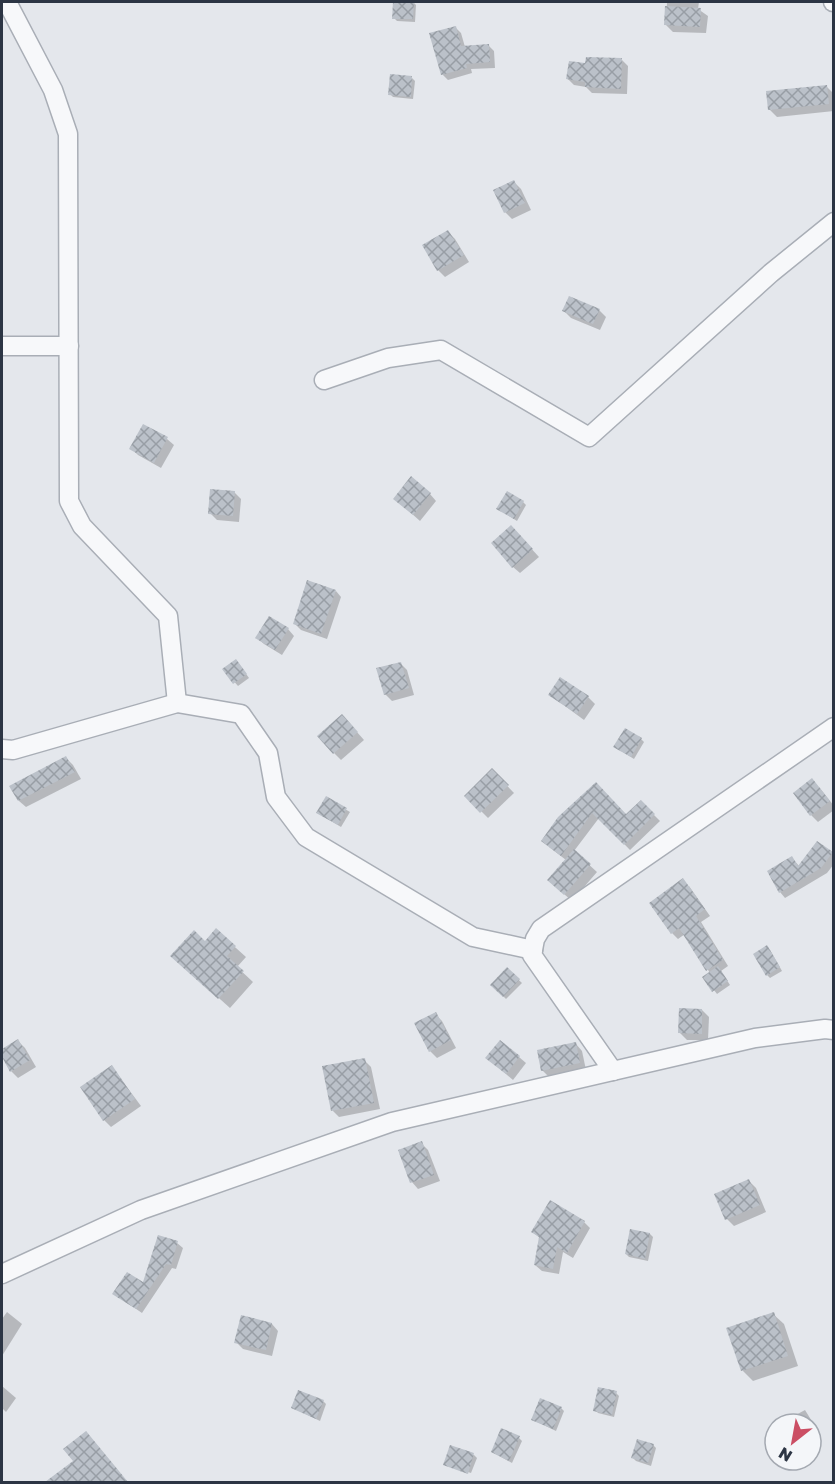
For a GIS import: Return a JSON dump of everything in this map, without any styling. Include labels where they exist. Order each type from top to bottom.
[{"type":"street","points":[[7,2],[53,90],[68,134],[69,501],[82,526],[168,616],[177,703]]},
{"type":"street","points":[[324,380],[388,358],[441,350],[589,437],[771,273],[834,222]]},
{"type":"street","points":[[2,346],[69,346]]},
{"type":"street","points":[[2,749],[13,750],[177,703],[241,714],[268,753],[276,797],[306,837],[473,937],[532,950]]},
{"type":"street","points":[[613,1071],[532,955],[535,939],[541,929],[834,727]]},
{"type":"street","points":[[2,1274],[141,1210],[392,1122],[755,1038],[825,1029],[834,1030]]},
{"type":"building","points":[[393,2],[414,2],[413,19],[392,19]]},
{"type":"building","points":[[665,6],[701,8],[700,27],[664,25]]},
{"type":"building","points":[[456,26],[461,46],[489,44],[490,62],[466,64],[467,68],[441,75],[429,33]]},
{"type":"building","points":[[586,57],[622,58],[621,89],[585,87],[585,82],[566,79],[569,61],[585,63]]},
{"type":"building","points":[[390,74],[412,76],[411,97],[388,95]]},
{"type":"building","points":[[827,85],[829,104],[768,110],[766,91]]},
{"type":"building","points":[[514,180],[525,203],[504,213],[493,190]]},
{"type":"building","points":[[448,230],[464,255],[437,271],[422,245]]},
{"type":"building","points":[[569,296],[600,309],[593,324],[562,311]]},
{"type":"building","points":[[143,424],[168,437],[154,463],[129,449]]},
{"type":"building","points":[[411,476],[431,493],[413,515],[393,499]]},
{"type":"building","points":[[210,489],[235,491],[233,516],[208,514]]},
{"type":"building","points":[[507,491],[524,501],[514,519],[496,509]]},
{"type":"building","points":[[511,525],[533,549],[512,568],[491,543]]},
{"type":"building","points":[[307,580],[336,590],[321,634],[293,624]]},
{"type":"building","points":[[269,616],[289,628],[275,650],[255,638]]},
{"type":"building","points":[[236,659],[247,674],[233,684],[222,669]]},
{"type":"building","points":[[401,662],[409,688],[384,695],[376,668]]},
{"type":"building","points":[[560,677],[589,696],[577,714],[548,695]]},
{"type":"building","points":[[342,714],[358,732],[333,754],[317,736]]},
{"type":"building","points":[[625,728],[642,738],[631,757],[613,747]]},
{"type":"building","points":[[66,756],[75,772],[18,801],[9,786]]},
{"type":"building","points":[[492,768],[509,785],[480,813],[464,796]]},
{"type":"building","points":[[812,778],[830,801],[810,816],[793,793]]},
{"type":"building","points":[[596,782],[626,814],[641,800],[655,814],[624,845],[592,813],[561,856],[541,841],[558,817]]},
{"type":"building","points":[[326,796],[347,808],[338,825],[316,813]]},
{"type":"building","points":[[817,841],[833,852],[821,868],[779,893],[767,871],[792,856],[798,866]]},
{"type":"building","points":[[574,849],[591,864],[564,895],[547,880]]},
{"type":"building","points":[[683,878],[705,909],[696,916],[723,960],[706,971],[679,928],[671,934],[649,903]]},
{"type":"building","points":[[216,928],[236,946],[227,956],[244,971],[218,999],[170,956],[194,930],[205,941]]},
{"type":"building","points":[[767,945],[780,967],[766,976],[753,954]]},
{"type":"building","points":[[718,966],[728,981],[712,992],[702,977]]},
{"type":"building","points":[[507,967],[520,979],[503,997],[490,985]]},
{"type":"building","points":[[679,1008],[702,1009],[702,1034],[678,1033]]},
{"type":"building","points":[[436,1012],[451,1040],[429,1052],[414,1023]]},
{"type":"building","points":[[18,1039],[30,1060],[10,1072],[2,1057],[2,1049]]},
{"type":"building","points":[[500,1040],[520,1056],[506,1074],[485,1058]]},
{"type":"building","points":[[576,1042],[580,1063],[541,1071],[537,1050]]},
{"type":"building","points":[[365,1058],[374,1103],[331,1111],[322,1066]]},
{"type":"building","points":[[112,1065],[135,1099],[103,1121],[80,1087]]},
{"type":"building","points":[[422,1141],[434,1175],[410,1183],[398,1150]]},
{"type":"building","points":[[749,1179],[760,1205],[725,1220],[714,1194]]},
{"type":"building","points":[[550,1200],[585,1221],[567,1253],[557,1247],[553,1269],[534,1265],[539,1237],[531,1232]]},
{"type":"building","points":[[630,1229],[650,1233],[645,1259],[625,1254]]},
{"type":"building","points":[[158,1235],[178,1241],[171,1265],[166,1264],[136,1309],[112,1294],[127,1272],[143,1282]]},
{"type":"building","points":[[774,1312],[788,1356],[741,1371],[726,1328]]},
{"type":"building","points":[[241,1315],[272,1323],[266,1350],[234,1343]]},
{"type":"building","points":[[598,1387],[617,1391],[612,1415],[593,1411]]},
{"type":"building","points":[[298,1390],[324,1400],[316,1419],[291,1408]]},
{"type":"building","points":[[540,1398],[562,1407],[553,1429],[531,1420]]},
{"type":"building","points":[[501,1428],[520,1436],[509,1461],[491,1452]]},
{"type":"building","points":[[86,1431],[128,1482],[45,1482],[73,1461],[63,1449]]},
{"type":"building","points":[[637,1439],[654,1444],[648,1463],[631,1458]]},
{"type":"building","points":[[450,1445],[474,1453],[468,1474],[443,1465]]}]
